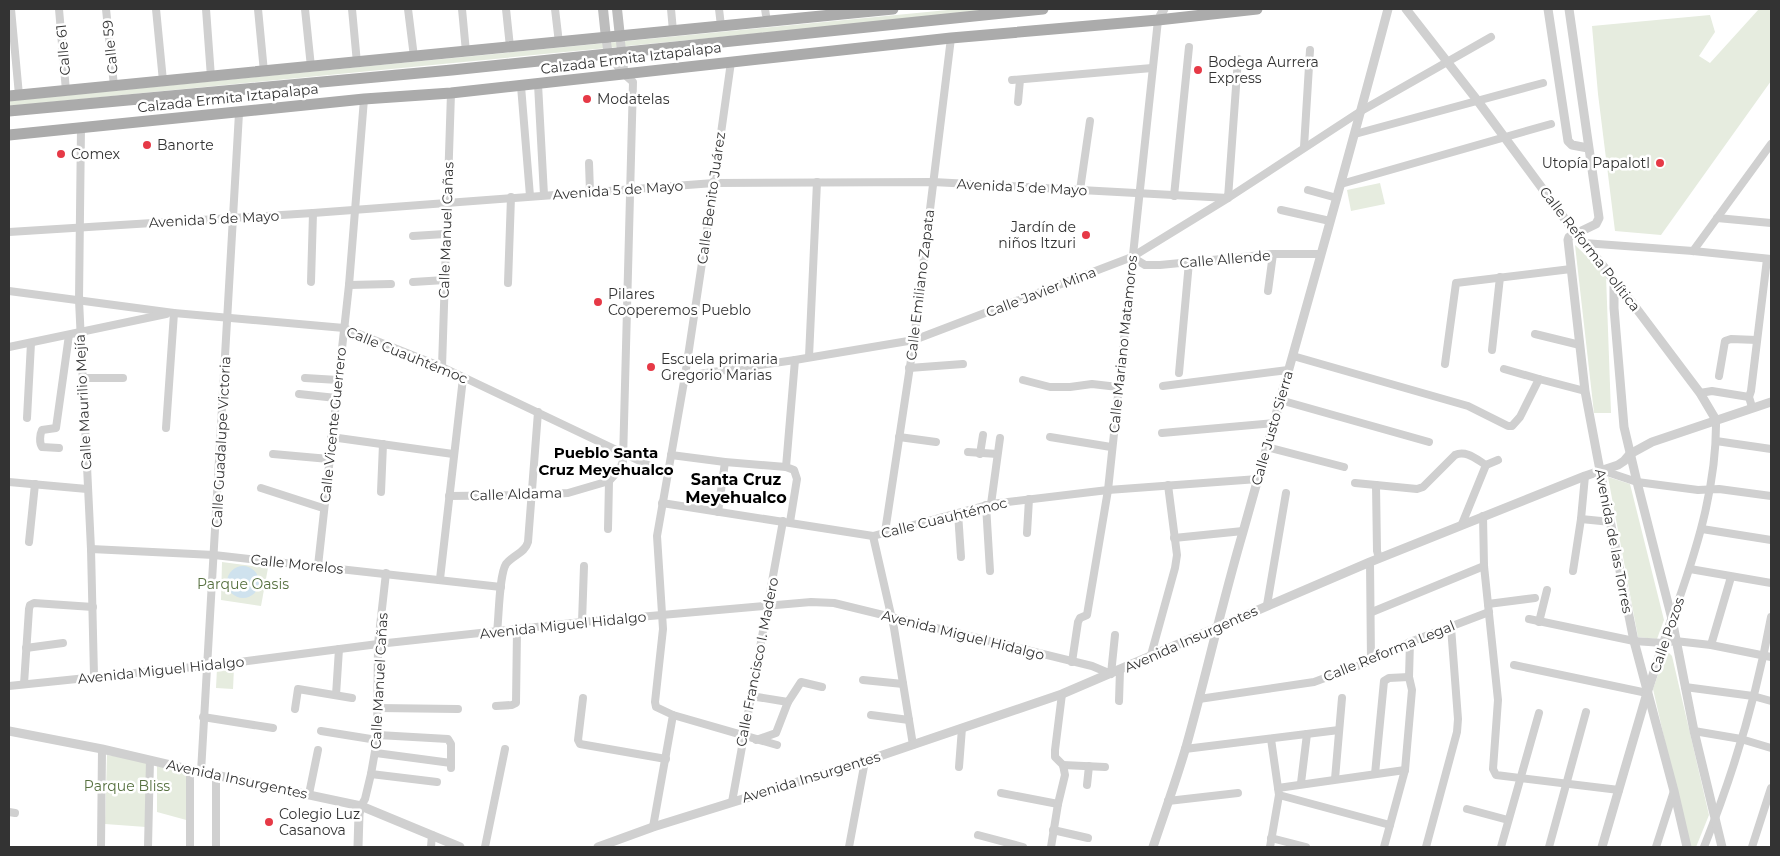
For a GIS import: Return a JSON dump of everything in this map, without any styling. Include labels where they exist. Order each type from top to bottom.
[{"type":"main road","points":[[604,9],[606,38]]},
{"type":"main road","points":[[617,9],[620,36]]},
{"type":"main road","name":"Calzada Ermita Iztapalapa","points":[[12,94],[66,91],[767,22],[820,12],[893,9]]},
{"type":"main road","name":"Calzada Ermita Iztapalapa","points":[[9,111],[443,71],[1043,9]]},
{"type":"main road","name":"Calzada Ermita Iztapalapa","points":[[9,135],[364,99],[521,86],[951,38],[1158,20],[1257,9]]},
{"type":"street","points":[[11,9],[12,94]]},
{"type":"street","name":"Calle 61","points":[[59,9],[66,91]]},
{"type":"street","name":"Calle 59","points":[[106,9],[114,86]]},
{"type":"street","points":[[156,9],[163,81]]},
{"type":"street","points":[[206,9],[212,77]]},
{"type":"street","points":[[258,9],[264,72]]},
{"type":"street","points":[[305,9],[311,67]]},
{"type":"street","points":[[352,9],[357,62]]},
{"type":"street","points":[[408,9],[414,57]]},
{"type":"street","points":[[462,9],[466,52]]},
{"type":"street","points":[[506,9],[510,47]]},
{"type":"street","points":[[555,9],[559,42]]},
{"type":"street","points":[[671,9],[673,31]]},
{"type":"street","points":[[720,9],[721,26]]},
{"type":"street","points":[[765,9],[767,22]]},
{"type":"street","points":[[1158,20],[1164,9]]},
{"type":"street","name":"Calle Justo Sierra","points":[[1153,847],[1185,750],[1243,531],[1355,134],[1388,9]]},
{"type":"street","name":"Calle Reforma Política","points":[[1406,9],[1477,100],[1576,234],[1609,273],[1614,284],[1630,300],[1700,393],[1716,420]]},
{"type":"street","points":[[1548,9],[1568,140],[1572,145],[1588,148]]},
{"type":"street","points":[[1569,9],[1599,218],[1596,224],[1576,234]]},
{"type":"street","name":"Calle Mariano Matamoros","points":[[1072,662],[1078,622],[1080,618],[1088,615],[1108,490],[1111,447],[1158,20]]},
{"type":"street","points":[[620,36],[624,74]]},
{"type":"street","name":"Calle Javier Mina","points":[[685,376],[914,340],[1132,257],[1228,198],[1361,111],[1490,37]]},
{"type":"street","points":[[606,38],[608,53],[624,74],[633,82],[623,461],[620,469],[609,480],[608,529]]},
{"type":"street","name":"Calle Emiliano Zapata","points":[[885,532],[914,340],[951,38]]},
{"type":"street","points":[[1174,196],[1189,47]]},
{"type":"street","points":[[1304,147],[1310,50]]},
{"type":"street","points":[[1228,198],[1238,59]]},
{"type":"street","name":"Calle Benito Juárez","points":[[673,715],[660,710],[656,707],[655,702],[663,629],[656,536],[685,376],[731,62]]},
{"type":"street","points":[[1018,102],[1016,80],[1152,68]]},
{"type":"street","points":[[1355,134],[1543,83]]},
{"type":"street","points":[[538,84],[544,195]]},
{"type":"street","points":[[521,86],[530,196]]},
{"type":"street","name":"Calle Manuel Cañas","points":[[442,368],[451,93]]},
{"type":"street","name":"Calle Vicente Guerrero","points":[[318,566],[349,286],[364,99]]},
{"type":"street","name":"Calle Guadalupe Victoria","points":[[201,772],[239,112]]},
{"type":"street","points":[[1080,190],[1090,121]]},
{"type":"street","points":[[1341,184],[1551,124]]},
{"type":"street","name":"Calle Maurilio Mejía","points":[[81,127],[79,300],[91,549],[94,676]]},
{"type":"street","points":[[1693,251],[1771,144]]},
{"type":"street","points":[[589,163],[590,192]]},
{"type":"street","points":[[809,358],[817,182]]},
{"type":"street","name":"Avenida 5 de Mayo","points":[[9,232],[313,213],[714,183],[933,182],[1228,198]]},
{"type":"street","points":[[1308,190],[1337,198]]},
{"type":"street","points":[[508,283],[511,197]]},
{"type":"street","points":[[1281,210],[1330,221]]},
{"type":"street","points":[[311,282],[313,213]]},
{"type":"street","points":[[1717,218],[1771,223]]},
{"type":"street","points":[[413,236],[445,234]]},
{"type":"street","name":"Avenida de las Torres","points":[[1576,234],[1569,237],[1568,240],[1585,391],[1634,641],[1687,847]]},
{"type":"street","points":[[1584,243],[1769,259],[1749,397],[1752,407]]},
{"type":"street","points":[[1268,292],[1273,254]]},
{"type":"street","name":"Calle Allende","points":[[1132,257],[1145,265],[1273,254],[1320,254]]},
{"type":"street","points":[[1179,373],[1189,262]]},
{"type":"street","points":[[1445,364],[1456,283],[1571,269]]},
{"type":"street","points":[[1492,350],[1500,277]]},
{"type":"street","points":[[413,282],[445,280]]},
{"type":"street","points":[[349,286],[391,284]]},
{"type":"street","points":[[1614,284],[1614,308],[1624,427],[1636,482],[1672,619],[1694,731],[1722,847]]},
{"type":"street","name":"Calle Cuauhtémoc","points":[[9,291],[172,313],[344,328],[442,368],[667,474]]},
{"type":"street","points":[[9,347],[172,313],[166,428]]},
{"type":"street","points":[[1535,334],[1580,346]]},
{"type":"street","points":[[59,448],[42,447],[40,444],[41,432],[42,430],[56,428],[69,336]]},
{"type":"street","points":[[1719,376],[1725,341],[1731,339],[1757,340]]},
{"type":"street","points":[[27,418],[31,343]]},
{"type":"street","points":[[1293,356],[1468,406],[1508,426],[1512,426],[1520,417],[1539,379]]},
{"type":"street","points":[[672,455],[786,467],[795,360]]},
{"type":"street","points":[[909,368],[963,364]]},
{"type":"street","points":[[1163,386],[1288,370]]},
{"type":"street","points":[[1504,370],[1585,391]]},
{"type":"street","points":[[83,378],[123,378]]},
{"type":"street","points":[[305,378],[338,380]]},
{"type":"street","points":[[440,579],[463,378]]},
{"type":"street","points":[[1023,380],[1050,387],[1092,384],[1118,387]]},
{"type":"street","points":[[1700,393],[1712,391],[1749,397]]},
{"type":"street","points":[[299,394],[336,398]]},
{"type":"street","points":[[1280,400],[1429,442]]},
{"type":"street","name":"Avenida Insurgentes","points":[[598,847],[653,827],[865,761],[1062,694],[1379,558],[1618,464],[1624,461],[1630,454],[1652,442],[1771,402]]},
{"type":"street","points":[[497,632],[505,566],[526,548],[528,542],[538,412]]},
{"type":"street","name":"Calle Pozos","points":[[1602,847],[1647,693],[1702,529],[1716,441],[1716,420]]},
{"type":"street","points":[[1162,433],[1274,423]]},
{"type":"street","points":[[980,454],[983,435]]},
{"type":"street","points":[[331,437],[453,454]]},
{"type":"street","points":[[899,437],[936,442]]},
{"type":"street","points":[[1050,437],[1111,447]]},
{"type":"street","points":[[990,571],[988,505],[1000,438]]},
{"type":"street","points":[[1716,441],[1771,449]]},
{"type":"street","points":[[381,492],[383,444]]},
{"type":"street","points":[[1267,447],[1344,467]]},
{"type":"street","points":[[968,452],[997,454]]},
{"type":"street","points":[[1355,483],[1417,489],[1423,487],[1455,455],[1460,453],[1466,453],[1486,465]]},
{"type":"street","points":[[273,454],[329,459]]},
{"type":"street","points":[[1462,524],[1486,465],[1498,460]]},
{"type":"street","points":[[718,512],[725,462]]},
{"type":"street","name":"Calle Francisco I. Madero","points":[[732,802],[768,606],[797,479],[794,470],[786,467]]},
{"type":"street","points":[[1600,470],[1636,482],[1698,490],[1718,489],[1771,496]]},
{"type":"street","points":[[1573,571],[1585,476]]},
{"type":"street","name":"Calle Cuauhtémoc","points":[[662,503],[873,536],[988,505],[1108,490],[1258,479]]},
{"type":"street","name":"Calle Aldama","points":[[449,496],[568,493],[609,480]]},
{"type":"street","points":[[9,482],[87,489]]},
{"type":"street","points":[[29,542],[35,484]]},
{"type":"street","points":[[1151,655],[1175,568],[1176,554],[1168,485]]},
{"type":"street","points":[[1376,485],[1376,551],[1379,558]]},
{"type":"street","points":[[261,488],[323,508]]},
{"type":"street","points":[[1267,605],[1286,493]]},
{"type":"street","points":[[1027,533],[1029,499]]},
{"type":"street","points":[[958,513],[961,557]]},
{"type":"street","points":[[1483,516],[1484,566],[1498,700],[1493,770],[1496,775],[1620,790]]},
{"type":"street","points":[[1581,519],[1611,522]]},
{"type":"street","points":[[1702,529],[1771,540]]},
{"type":"street","points":[[1174,538],[1243,531]]},
{"type":"street","points":[[873,536],[892,618],[913,745]]},
{"type":"street","name":"Calle Morelos","points":[[91,549],[214,555],[501,587]]},
{"type":"street","points":[[1370,562],[1371,661]]},
{"type":"street","points":[[582,622],[584,566]]},
{"type":"street","points":[[1372,612],[1484,566]]},
{"type":"street","points":[[1690,569],[1771,583]]},
{"type":"street","name":"Calle Manuel Cañas","points":[[358,847],[359,814],[365,799],[378,738],[378,644],[386,573]]},
{"type":"street","points":[[1711,645],[1731,577]]},
{"type":"street","points":[[1539,622],[1547,590]]},
{"type":"street","name":"Calle Reforma Legal","points":[[1199,699],[1314,682],[1371,661],[1489,608],[1535,598]]},
{"type":"street","name":"Avenida Miguel Hidalgo","points":[[9,686],[207,666],[378,644],[582,622],[812,602],[834,603],[1115,672]]},
{"type":"street","points":[[24,684],[30,604],[93,607]]},
{"type":"street","points":[[1704,847],[1741,739],[1753,696],[1768,656],[1771,617]]},
{"type":"street","points":[[1529,619],[1634,641],[1663,643],[1675,641],[1711,645],[1768,656]]},
{"type":"street","points":[[1426,847],[1457,732],[1458,720],[1450,627]]},
{"type":"street","points":[[496,706],[512,706],[516,704],[517,630]]},
{"type":"street","points":[[1115,635],[1115,672],[1119,701]]},
{"type":"street","points":[[1384,847],[1405,770],[1412,690],[1409,677],[1410,642]]},
{"type":"street","points":[[26,648],[63,643]]},
{"type":"street","points":[[336,695],[339,649]]},
{"type":"street","points":[[1514,665],[1647,693]]},
{"type":"street","points":[[1375,774],[1384,681],[1389,678],[1409,677]]},
{"type":"street","points":[[863,680],[903,684]]},
{"type":"street","points":[[756,740],[776,733],[788,702],[801,682],[822,687]]},
{"type":"street","points":[[1685,687],[1753,696],[1771,701]]},
{"type":"street","points":[[295,709],[298,689],[352,698]]},
{"type":"street","points":[[1051,847],[1065,775],[1063,765],[1055,757],[1062,694]]},
{"type":"street","points":[[751,696],[788,702]]},
{"type":"street","points":[[583,698],[578,740],[580,744],[666,759]]},
{"type":"street","points":[[1334,779],[1342,698]]},
{"type":"street","points":[[378,708],[458,710]]},
{"type":"street","points":[[1548,847],[1586,712]]},
{"type":"street","points":[[1501,847],[1539,713]]},
{"type":"street","points":[[653,827],[673,715],[777,746]]},
{"type":"street","points":[[870,715],[909,720]]},
{"type":"street","points":[[203,717],[273,728]]},
{"type":"street","points":[[959,767],[962,728]]},
{"type":"street","points":[[1185,750],[1339,730]]},
{"type":"street","points":[[321,731],[378,738],[448,739],[451,765],[376,754]]},
{"type":"street","points":[[1694,731],[1741,739],[1771,748]]},
{"type":"street","name":"Avenida Insurgentes","points":[[9,732],[102,749],[216,776],[361,806],[460,847]]},
{"type":"street","points":[[1301,783],[1307,734]]},
{"type":"street","points":[[1270,847],[1278,791],[1271,740]]},
{"type":"street","points":[[101,847],[102,749]]},
{"type":"street","points":[[485,847],[505,749]]},
{"type":"street","points":[[309,794],[318,750]]},
{"type":"street","points":[[148,847],[150,760]]},
{"type":"street","points":[[849,847],[865,761]]},
{"type":"street","points":[[1063,765],[1105,768]]},
{"type":"street","points":[[1088,785],[1089,766]]},
{"type":"street","points":[[190,770],[190,847]]},
{"type":"street","points":[[1278,791],[1301,783],[1405,770]]},
{"type":"street","points":[[371,774],[437,782]]},
{"type":"street","points":[[216,776],[216,847]]},
{"type":"street","points":[[1752,847],[1771,788]]},
{"type":"street","points":[[1278,791],[1390,824]]},
{"type":"street","points":[[1656,847],[1674,791]]},
{"type":"street","points":[[1001,793],[1058,804]]},
{"type":"street","points":[[1168,801],[1238,793]]},
{"type":"street","points":[[1467,809],[1508,820]]},
{"type":"street","points":[[1053,830],[1088,838]]},
{"type":"street","points":[[431,847],[432,835]]},
{"type":"street","points":[[978,835],[1023,847]]},
{"type":"street","points":[[1271,838],[1306,847]]},
{"type":"green space","points":[[958,9],[1009,9],[9,106],[9,101]]},
{"type":"green space","name":"Utopía Papalotl","points":[[1759,9],[1771,9],[1771,81],[1661,235],[1615,231],[1598,94],[1592,26],[1710,15],[1715,32],[1699,56],[1710,63]]},
{"type":"green space","points":[[1380,183],[1385,204],[1351,211],[1347,190]]},
{"type":"green space","points":[[1575,245],[1606,275],[1611,413],[1594,413]]},
{"type":"green space","points":[[1608,477],[1630,484],[1664,620],[1657,639],[1638,637]]},
{"type":"green space","name":"Parque Oasis","points":[[222,562],[268,568],[261,606],[221,600]]},
{"type":"green space","points":[[1669,653],[1672,656],[1709,815],[1696,847],[1689,847],[1653,689],[1665,655]]},
{"type":"green space","points":[[217,668],[234,668],[233,689],[216,688]]},
{"type":"green space","name":"Parque Bliss","points":[[107,755],[148,761],[146,827],[105,824]]},
{"type":"green space","points":[[157,766],[191,772],[190,821],[157,812]]},
{"type":"water","points":[[243,566],[249,567],[254,571],[258,576],[258,588],[254,593],[249,597],[243,598],[237,597],[232,593],[228,588],[227,582],[228,576],[232,571],[237,567]]},
{"type":"place","name":"Bodega Aurrera Express","points":[[1198,70]]},
{"type":"place","name":"Modatelas","points":[[587,99]]},
{"type":"place","name":"Banorte","points":[[147,145]]},
{"type":"place","name":"Comex","points":[[61,154]]},
{"type":"place","name":"Utopía Papalotl","points":[[1660,163]]},
{"type":"place","name":"Jardín de niños Itzuri","points":[[1086,235]]},
{"type":"place","name":"Pilares Cooperemos Pueblo","points":[[598,302]]},
{"type":"place","name":"Escuela primaria Gregorio Marias","points":[[651,367]]},
{"type":"place","name":"Colegio Luz Casanova","points":[[269,822]]},
{"type":"district","name":"Pueblo Santa Cruz Meyehualco","points":[[606,462]]},
{"type":"district","name":"Santa Cruz Meyehualco","points":[[736,488]]}]
